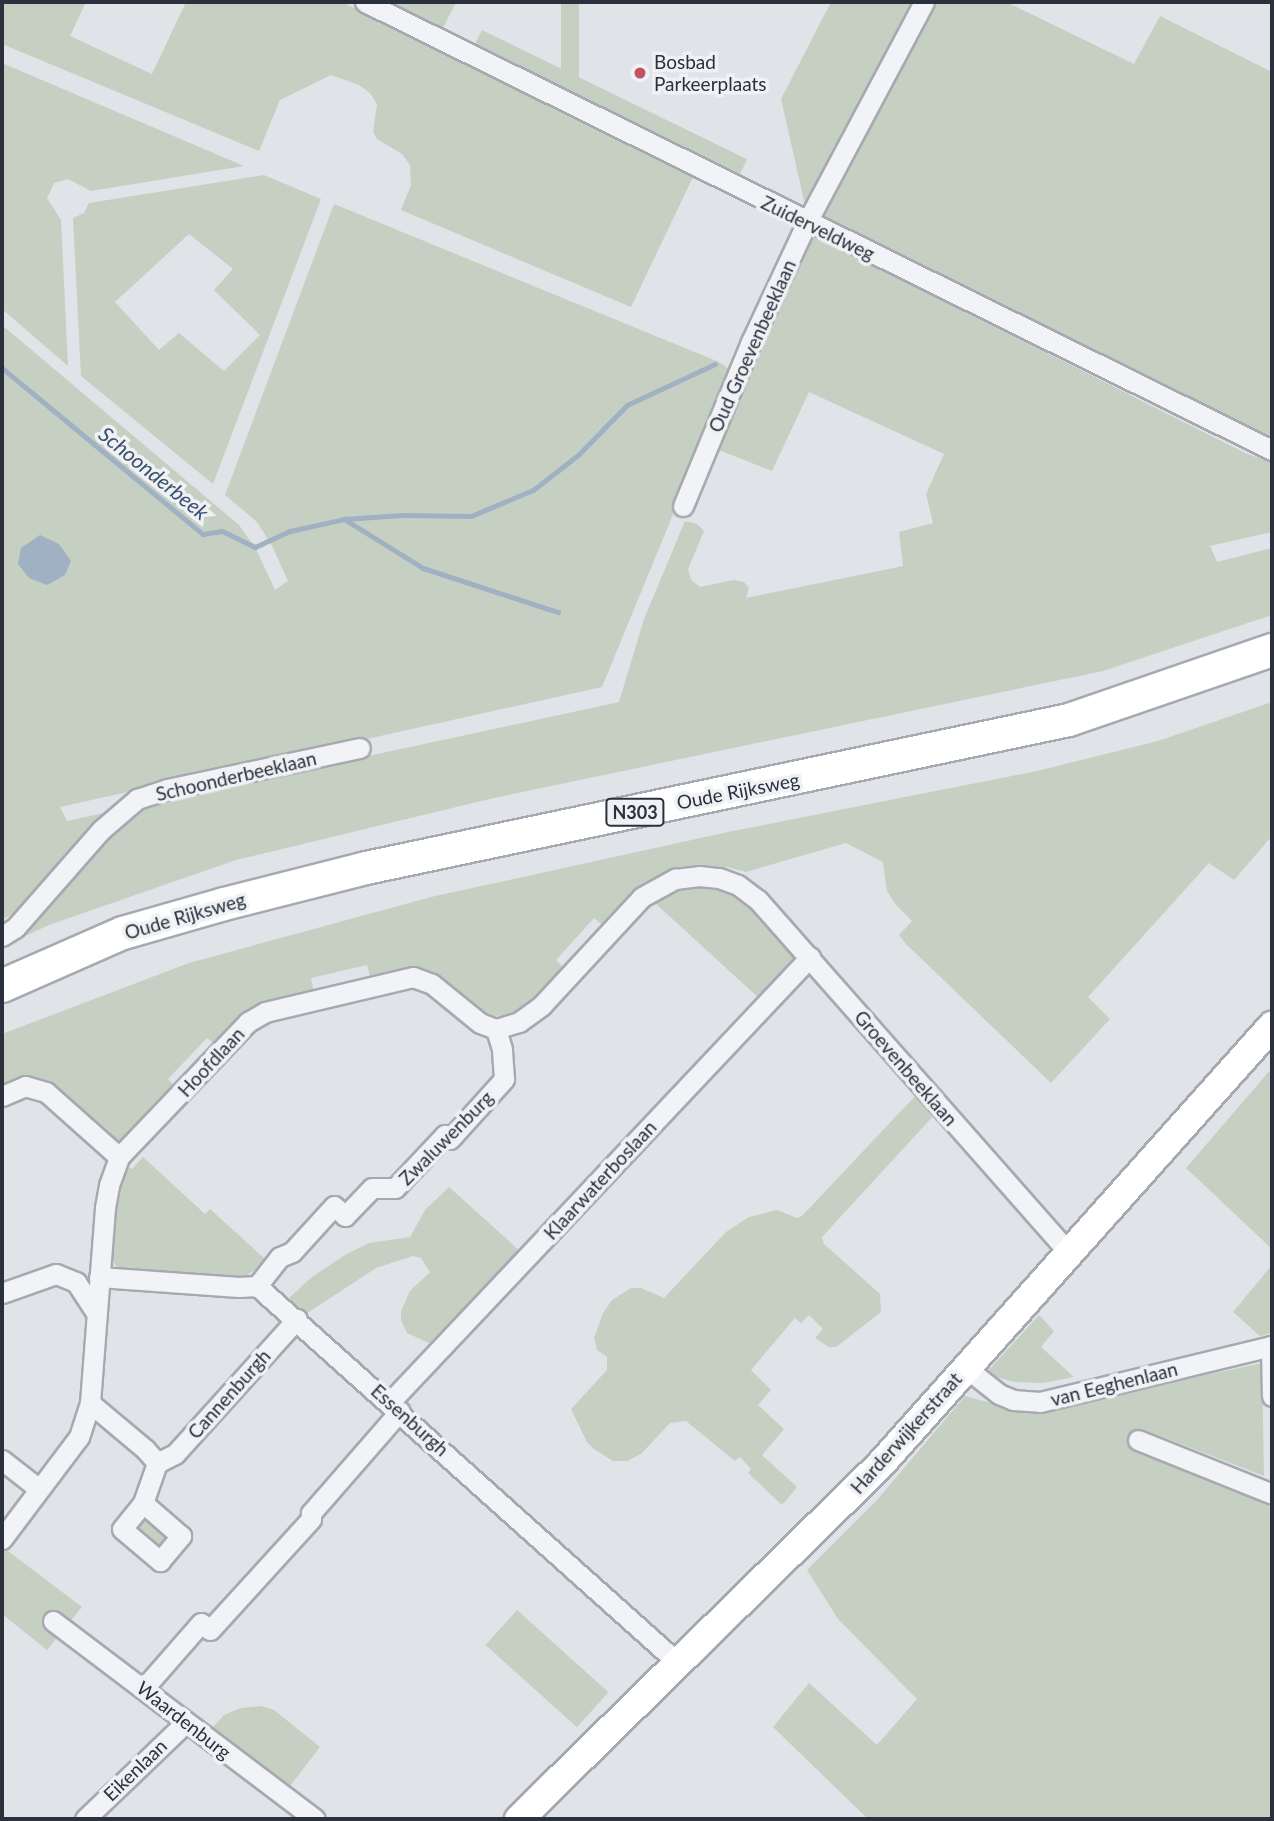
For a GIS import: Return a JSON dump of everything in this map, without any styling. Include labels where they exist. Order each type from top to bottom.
[{"type":"main road","name":"Oude Rijksweg","points":[[2,986],[122,933],[224,904],[366,868],[1069,720],[1272,650]]},
{"type":"main road","name":"Harderwijkerstraat","points":[[519,1819],[880,1465],[1272,1026]]},
{"type":"street","name":"Zuiderveldweg","points":[[365,2],[1272,450]]},
{"type":"street","name":"Oud Groevenbeeklaan","points":[[683,506],[751,342],[807,222],[924,2]]},
{"type":"street","name":"Schoonderbeeklaan","points":[[2,936],[15,928],[101,830],[137,799],[167,789],[360,748]]},
{"type":"street","name":"Groevenbeeklaan","points":[[496,1029],[519,1022],[542,1005],[642,897],[656,887],[675,879],[699,876],[738,885],[758,900],[810,957],[1070,1254]]},
{"type":"street","name":"Klaarwaterboslaan","points":[[144,1688],[201,1623],[210,1630],[311,1519],[311,1513],[395,1406],[810,957]]},
{"type":"street","name":"Hoofdlaan","points":[[2,1539],[79,1437],[90,1403],[109,1185],[119,1157],[248,1023],[265,1012],[413,977],[432,984],[480,1023],[496,1029]]},
{"type":"street","name":"Zwaluwenburg","points":[[257,1286],[280,1257],[292,1252],[334,1206],[345,1216],[372,1188],[395,1188],[445,1135],[450,1139],[504,1079],[502,1049],[496,1029]]},
{"type":"street","points":[[2,1096],[25,1086],[46,1092],[119,1157]]},
{"type":"street","points":[[2,1293],[49,1274],[62,1275],[82,1288],[97,1314]]},
{"type":"street","points":[[99,1277],[257,1286]]},
{"type":"street","name":"Essenburgh","points":[[257,1286],[395,1406],[678,1663]]},
{"type":"street","name":"Cannenburgh","points":[[157,1463],[175,1454],[297,1319]]},
{"type":"street","points":[[1271,1346],[1272,1396]]},
{"type":"street","name":"van Eeghenlaan","points":[[965,1367],[999,1394],[1013,1400],[1040,1402],[1271,1346]]},
{"type":"street","points":[[90,1403],[145,1449],[157,1463],[143,1503]]},
{"type":"street","points":[[1138,1440],[1272,1494]]},
{"type":"street","points":[[2,1460],[39,1489]]},
{"type":"street","name":"Waardenburg","points":[[53,1621],[315,1819]]},
{"type":"street","name":"Eikenlaan","points":[[85,1819],[186,1722]]},
{"type":"green space","points":[[2,2],[86,2],[70,36],[152,74],[186,2],[342,2],[694,175],[631,307],[401,210],[411,185],[410,165],[402,154],[377,139],[373,132],[377,104],[370,93],[359,85],[331,75],[280,100],[259,151],[2,44]]},
{"type":"green space","points":[[380,2],[456,2],[441,32]]},
{"type":"green space","points":[[561,2],[579,2],[579,205],[561,205]]},
{"type":"green space","points":[[831,2],[916,2],[805,205],[781,99]]},
{"type":"green space","points":[[935,2],[1006,2],[1134,64],[1160,16],[1272,72],[1272,445],[817,218]]},
{"type":"green space","points":[[482,30],[747,159],[738,178],[473,49]]},
{"type":"green space","points":[[2,63],[244,166],[91,191],[68,179],[54,183],[47,198],[61,220],[68,366],[2,309]]},
{"type":"green space","points":[[264,175],[321,199],[213,484],[81,376],[73,218],[84,213],[89,203]],"holes":[[[189,234],[233,269],[214,290],[260,335],[224,371],[179,333],[159,350],[115,302]]]},
{"type":"green space","points":[[334,204],[719,362],[732,371],[602,687],[60,807],[67,821],[108,812],[30,904],[2,920],[2,325],[239,525],[256,549],[275,590],[288,581],[272,546],[257,522],[225,495]]},
{"type":"green space","points":[[809,233],[1247,454],[1272,462],[1272,532],[1210,546],[1217,562],[1272,548],[1272,615],[1103,671],[498,797],[236,860],[49,925],[21,938],[118,824],[138,809],[164,800],[619,702],[644,619],[685,521],[697,524],[704,531],[688,569],[691,580],[700,587],[734,580],[744,582],[749,588],[746,598],[903,566],[899,532],[933,523],[926,494],[944,454],[809,392],[772,471],[716,449]]},
{"type":"green space","points":[[1272,702],[1272,836],[1234,880],[1209,863],[1088,997],[1110,1019],[1051,1083],[906,944],[899,935],[912,921],[887,891],[883,862],[846,843],[746,872],[727,867],[703,868],[605,927],[594,918],[556,960],[566,970],[526,1009],[515,1015],[490,1016],[478,1012],[433,977],[371,979],[367,965],[311,978],[314,993],[218,1047],[207,1038],[168,1079],[178,1090],[118,1142],[51,1084],[23,1077],[2,1086],[2,1034],[189,963],[431,897],[728,832],[1037,771],[1158,741]]},
{"type":"green space","points":[[691,884],[730,889],[755,907],[797,952],[792,965],[761,1000],[655,903]]},
{"type":"green space","points":[[1272,1068],[1272,1249],[1186,1168]]},
{"type":"green space","points":[[918,1093],[936,1113],[822,1237],[824,1244],[880,1294],[881,1312],[836,1347],[829,1347],[815,1338],[823,1329],[809,1315],[801,1323],[795,1318],[751,1370],[771,1390],[758,1405],[784,1429],[762,1455],[797,1487],[784,1503],[781,1504],[748,1473],[751,1469],[740,1457],[735,1461],[686,1421],[670,1423],[641,1454],[627,1461],[613,1461],[594,1449],[587,1442],[571,1409],[607,1370],[607,1357],[597,1350],[594,1338],[603,1313],[612,1300],[631,1288],[641,1288],[664,1298],[726,1232],[749,1217],[777,1210],[797,1218],[802,1216]]},
{"type":"green space","points":[[143,1157],[205,1214],[210,1209],[265,1259],[259,1267],[237,1282],[123,1271],[117,1268],[111,1258],[110,1249],[113,1192],[126,1166],[132,1169]]},
{"type":"green space","points":[[449,1187],[520,1251],[431,1344],[407,1333],[401,1320],[401,1311],[410,1291],[430,1272],[421,1258],[413,1256],[376,1268],[306,1314],[289,1298],[312,1277],[345,1255],[369,1243],[410,1237],[425,1210]]},
{"type":"green space","points":[[1272,1265],[1272,1333],[1260,1336],[1233,1312]]},
{"type":"green space","points":[[1039,1315],[1054,1331],[1041,1347],[1074,1377],[1043,1383],[1014,1382],[985,1374]]},
{"type":"green space","points":[[1262,1363],[1264,1476],[1142,1429],[1133,1451],[1266,1502],[1272,1510],[1272,1819],[868,1819],[773,1727],[809,1683],[877,1745],[917,1699],[838,1619],[807,1570],[877,1500],[965,1396],[1010,1408],[1060,1406]]},
{"type":"green space","points":[[147,1516],[168,1536],[161,1547],[135,1530],[135,1522],[140,1517]]},
{"type":"green space","points":[[4,1548],[82,1607],[47,1650],[2,1614]]},
{"type":"green space","points":[[517,1610],[608,1692],[577,1727],[486,1645]]},
{"type":"green space","points":[[261,1706],[274,1710],[320,1747],[290,1786],[212,1728],[224,1715],[241,1708]]},
{"type":"water","points":[[40,535],[59,544],[71,561],[65,575],[47,585],[29,578],[18,564],[21,548]]},
{"type":"waterway","name":"Schoonderbeek","points":[[2,368],[203,534],[222,531],[255,547],[290,531],[344,519],[402,515],[471,516],[533,490],[578,455],[627,405],[715,364]]},
{"type":"waterway","name":"Schoonderbeek","points":[[344,519],[423,568],[558,612]]},
{"type":"place","name":"Bosbad Parkeerplaats","points":[[640,73]]}]
